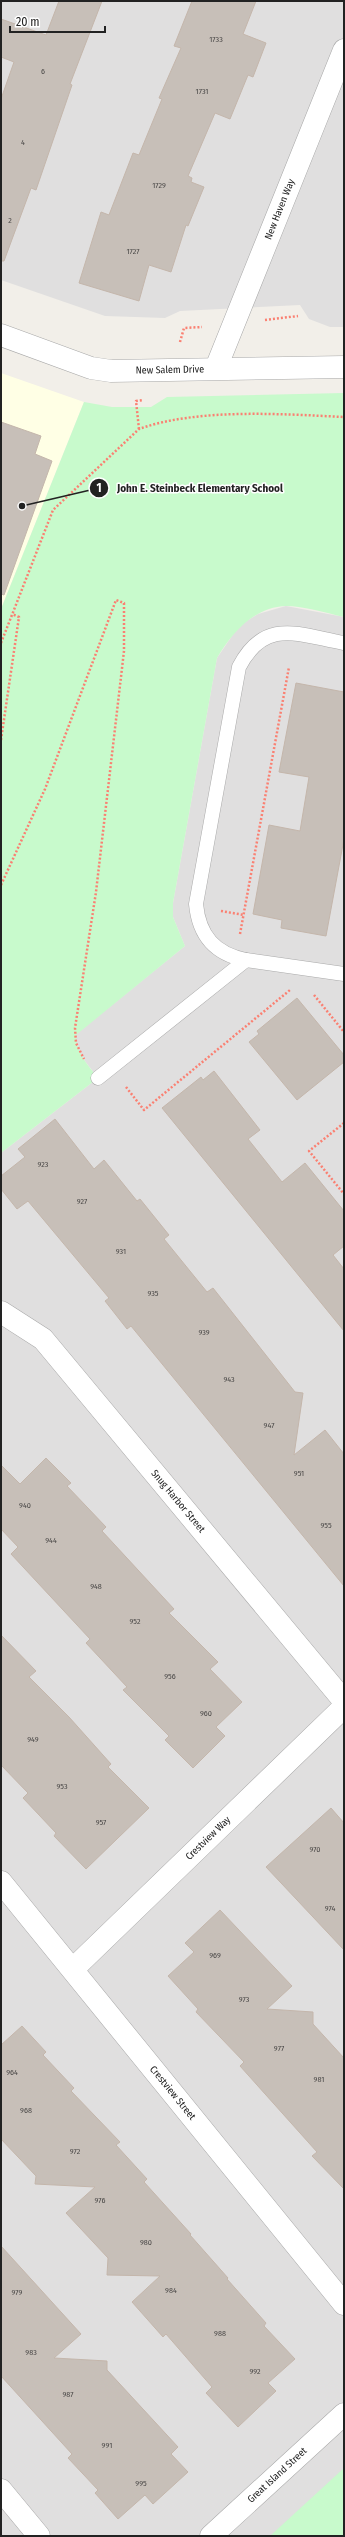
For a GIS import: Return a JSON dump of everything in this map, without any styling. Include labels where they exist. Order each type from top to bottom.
[{"type":"street","name":"New Haven Way","points":[[216,368],[344,50]]},
{"type":"street","name":"New Salem Drive","points":[[1,335],[91,368],[112,371],[216,368],[344,367]]},
{"type":"street","name":"Snug Harbor Street","points":[[1,1312],[43,1339],[344,1702]]},
{"type":"street","name":"Crestview Way","points":[[73,1969],[344,1708]]},
{"type":"street","name":"Crestview Street","points":[[1,1882],[344,2304]]},
{"type":"street","name":"Great Island Street","points":[[211,2536],[344,2414]]},
{"type":"street","points":[[1,2490],[39,2536]]},
{"type":"lane","points":[[344,643],[281,632],[260,640],[245,657],[240,667],[196,904],[202,930],[217,948],[229,956],[246,960],[344,974]]},
{"type":"lane","points":[[98,1078],[246,960]]},
{"type":"path","points":[[136,401],[139,429]]},
{"type":"path","points":[[1,643],[53,510],[139,429],[157,423],[233,414],[344,416]]},
{"type":"path","points":[[1,885],[45,789],[116,600],[124,603],[124,651],[102,845],[75,1028],[76,1043],[81,1056],[113,1096],[126,1086],[144,1110],[290,990],[298,991]]},
{"type":"path","points":[[1,740],[19,617],[12,614]]},
{"type":"path","points":[[240,936],[289,667]]},
{"type":"path","points":[[219,916],[216,910],[244,915]]},
{"type":"path","points":[[234,934],[248,937]]},
{"type":"path","points":[[312,992],[344,1032]]},
{"type":"path","points":[[344,1123],[309,1151],[344,1194]]},
{"type":"shaded area","points":[[1,1],[344,1],[344,327],[330,327],[309,319],[300,305],[180,311],[165,318],[105,316],[1,280]]},
{"type":"shaded area","points":[[1,373],[84,402],[1,609]]},
{"type":"shaded area","points":[[286,606],[344,617],[344,2536],[1,2536],[1,1153],[98,1078],[81,1056],[76,1043],[75,1035],[185,946],[173,917],[173,903],[217,658],[234,633],[245,622],[258,614]]},
{"type":"green space","points":[[344,393],[344,617],[300,607],[274,607],[254,616],[245,623],[230,639],[217,658],[173,903],[173,917],[185,946],[76,1035],[76,1041],[80,1052],[86,1063],[98,1078],[1,1153],[1,609],[84,402],[112,407],[151,407],[167,397]]},
{"type":"green space","points":[[344,2468],[344,2536],[270,2536]]},
{"type":"building","points":[[59,1],[102,1],[70,84],[72,85],[36,190],[31,188],[4,261],[1,261],[1,99],[14,62],[1,57],[1,19],[46,35]]},
{"type":"building","points":[[192,1],[256,1],[243,34],[266,43],[253,77],[248,75],[230,119],[215,113],[188,176],[192,178],[191,182],[204,187],[188,226],[186,225],[171,272],[149,265],[139,301],[79,283],[101,212],[109,215],[133,153],[139,155],[162,99],[159,98],[181,48],[174,46]]},
{"type":"building","points":[[1,422],[41,436],[35,454],[52,461],[4,595],[1,594]]},
{"type":"building","points":[[296,683],[344,692],[344,839],[326,936],[281,928],[282,920],[253,914],[269,825],[300,831],[309,777],[279,772]]},
{"type":"building","points":[[297,998],[344,1055],[344,1062],[297,1100],[249,1042],[259,1034],[257,1031]]},
{"type":"building","points":[[214,1071],[260,1130],[248,1139],[282,1182],[305,1163],[344,1211],[344,1246],[333,1255],[344,1269],[344,1331],[162,1108],[201,1077],[203,1080]]},
{"type":"building","points":[[55,1119],[94,1169],[104,1160],[137,1201],[140,1199],[169,1235],[164,1239],[207,1292],[213,1288],[295,1392],[303,1393],[294,1455],[325,1430],[344,1454],[344,1586],[131,1326],[127,1329],[105,1301],[109,1298],[28,1201],[17,1209],[1,1189],[1,1176],[25,1157],[18,1149]]},
{"type":"building","points":[[46,1458],[71,1483],[67,1486],[106,1527],[102,1531],[174,1609],[169,1613],[218,1662],[210,1669],[242,1702],[216,1727],[225,1736],[193,1768],[165,1740],[169,1736],[123,1690],[127,1687],[86,1643],[90,1639],[11,1554],[18,1547],[1,1529],[1,1465],[20,1484]]},
{"type":"building","points":[[1,1635],[36,1671],[29,1677],[69,1717],[111,1764],[108,1767],[149,1808],[86,1869],[54,1836],[56,1833],[23,1798],[28,1793],[1,1765]]},
{"type":"building","points":[[331,1808],[344,1823],[344,1950],[266,1867]]},
{"type":"building","points":[[220,1910],[292,1986],[267,2009],[313,2012],[313,2024],[344,2058],[344,2189],[312,2156],[317,2152],[240,2066],[244,2062],[196,2012],[198,2009],[168,1976],[194,1952],[185,1943]]},
{"type":"building","points":[[22,2026],[46,2052],[43,2055],[74,2088],[71,2091],[120,2142],[116,2145],[147,2179],[144,2182],[191,2234],[190,2235],[228,2278],[227,2279],[266,2323],[264,2326],[295,2359],[268,2383],[276,2391],[238,2427],[206,2393],[212,2387],[166,2334],[163,2337],[132,2302],[160,2276],[107,2275],[108,2258],[66,2213],[95,2187],[35,2184],[36,2176],[1,2139],[1,2045]]},
{"type":"building","points":[[1,2246],[81,2334],[54,2358],[107,2361],[107,2370],[178,2447],[171,2454],[188,2472],[153,2504],[145,2495],[118,2519],[95,2493],[98,2490],[68,2458],[72,2454],[1,2376]]},
{"type":"place","name":"John E. Steinbeck Elementary School","points":[[22,506]]}]
